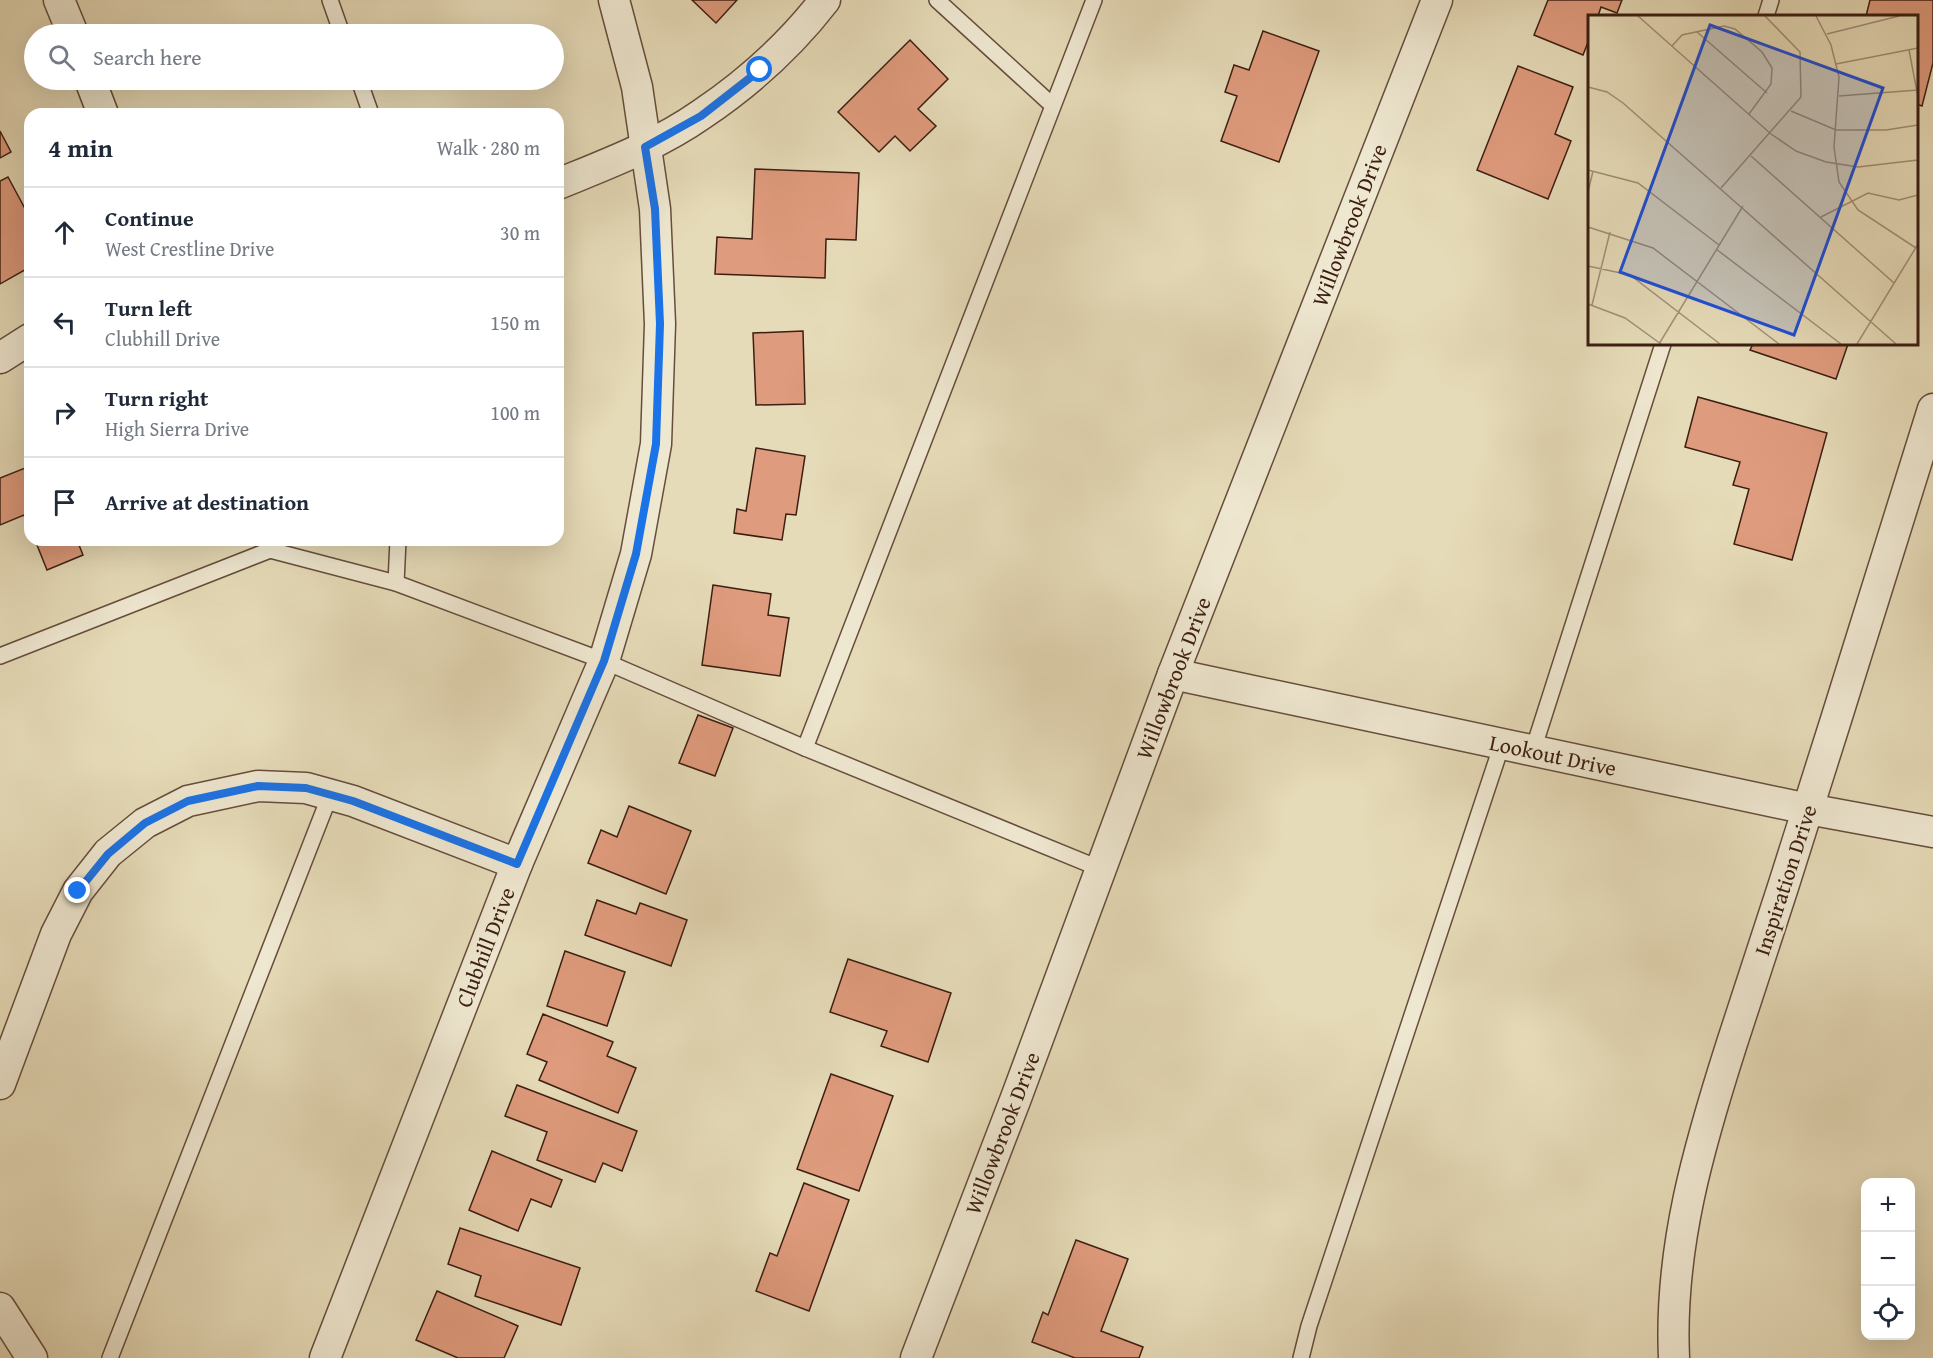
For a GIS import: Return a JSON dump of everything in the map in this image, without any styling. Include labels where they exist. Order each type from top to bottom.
[{"type":"street","points":[[59,0],[69,24]]},
{"type":"street","name":"Clubhill Drive","points":[[325,1358],[517,864],[604,661],[636,554],[656,444],[660,324],[655,209],[637,87],[614,0]]},
{"type":"street","points":[[564,181],[645,147],[701,116],[760,70],[813,16],[825,0]]},
{"type":"street","name":"Willowbrook Drive","points":[[916,1358],[1173,674],[1437,0]]},
{"type":"street","points":[[94,90],[101,108]]},
{"type":"street","points":[[0,358],[24,343]]},
{"type":"street","name":"Inspiration Drive","points":[[1674,1358],[1677,1262],[1690,1186],[1709,1114],[1808,809],[1933,409]]},
{"type":"street","name":"Lookout Drive","points":[[1173,674],[1808,809],[1933,832]]},
{"type":"street","points":[[0,1084],[56,934],[78,891],[108,854],[145,823],[188,801],[258,786],[306,788],[353,801],[517,864]]},
{"type":"street","points":[[0,1308],[32,1358]]},
{"type":"lane","points":[[330,0],[338,24]]},
{"type":"lane","points":[[937,0],[1052,105]]},
{"type":"lane","points":[[805,748],[1094,0]]},
{"type":"lane","points":[[1766,15],[1771,0]]},
{"type":"lane","points":[[363,90],[370,108]]},
{"type":"lane","points":[[1533,750],[1663,345]]},
{"type":"lane","points":[[396,583],[398,546]]},
{"type":"lane","points":[[0,656],[270,550],[396,583],[604,661],[805,748],[1101,870]]},
{"type":"lane","points":[[1301,1358],[1309,1326],[1502,744]]},
{"type":"lane","points":[[111,1358],[330,795]]},
{"type":"building","points":[[692,0],[737,0],[716,23]]},
{"type":"building","points":[[1548,0],[1622,0],[1617,13],[1601,7],[1598,15],[1588,15],[1588,42],[1583,55],[1534,35]]},
{"type":"building","points":[[1870,0],[1933,0],[1933,63],[1922,106],[1918,105],[1918,15],[1866,15]]},
{"type":"building","points":[[1263,31],[1319,51],[1279,162],[1221,141],[1237,96],[1225,92],[1234,65],[1249,70]]},
{"type":"building","points":[[910,40],[948,79],[918,109],[936,126],[910,151],[895,136],[879,152],[838,112]]},
{"type":"building","points":[[1518,66],[1573,87],[1555,134],[1571,141],[1548,199],[1477,170]]},
{"type":"building","points":[[0,131],[11,152],[0,158]]},
{"type":"building","points":[[755,169],[859,173],[856,240],[826,239],[825,278],[715,274],[717,237],[752,239]]},
{"type":"building","points":[[8,177],[24,207],[24,270],[0,284],[0,181]]},
{"type":"building","points":[[803,331],[805,404],[756,405],[753,333]]},
{"type":"building","points":[[1752,345],[1848,345],[1836,379],[1750,350]]},
{"type":"building","points":[[1698,397],[1827,433],[1792,560],[1734,544],[1749,489],[1733,485],[1740,462],[1685,447]]},
{"type":"building","points":[[756,448],[805,456],[796,515],[786,514],[782,540],[734,533],[737,509],[746,511]]},
{"type":"building","points":[[24,468],[24,515],[0,525],[0,478]]},
{"type":"building","points":[[37,546],[79,546],[83,555],[47,570]]},
{"type":"building","points":[[713,585],[771,594],[768,615],[789,618],[780,676],[702,665]]},
{"type":"building","points":[[698,715],[733,728],[715,776],[679,763]]},
{"type":"building","points":[[629,806],[691,831],[666,894],[588,863],[601,830],[617,837]]},
{"type":"building","points":[[597,900],[636,914],[640,903],[687,920],[671,966],[585,935]]},
{"type":"building","points":[[565,951],[625,972],[607,1026],[547,1006]]},
{"type":"building","points":[[848,959],[951,993],[928,1062],[881,1046],[887,1031],[830,1012]]},
{"type":"building","points":[[543,1014],[613,1042],[607,1056],[636,1068],[618,1113],[539,1080],[547,1062],[527,1054]]},
{"type":"building","points":[[831,1074],[893,1096],[859,1191],[797,1169]]},
{"type":"building","points":[[517,1085],[637,1131],[622,1171],[603,1163],[595,1182],[537,1160],[547,1132],[505,1116]]},
{"type":"building","points":[[492,1151],[562,1180],[551,1207],[531,1199],[518,1231],[469,1210]]},
{"type":"building","points":[[804,1183],[849,1200],[809,1311],[756,1291],[770,1253],[777,1256]]},
{"type":"building","points":[[460,1228],[580,1268],[561,1325],[475,1296],[481,1276],[448,1264]]},
{"type":"building","points":[[1076,1240],[1128,1259],[1101,1331],[1143,1347],[1139,1358],[1075,1358],[1032,1342],[1043,1312],[1048,1315]]},
{"type":"building","points":[[437,1291],[518,1326],[504,1358],[458,1358],[416,1340]]},
{"type":"route","points":[[78,891],[108,854],[145,823],[188,801],[258,786],[306,788],[353,801],[517,864],[604,661],[636,554],[656,444],[660,324],[655,209],[645,147],[701,116],[760,70]]}]
